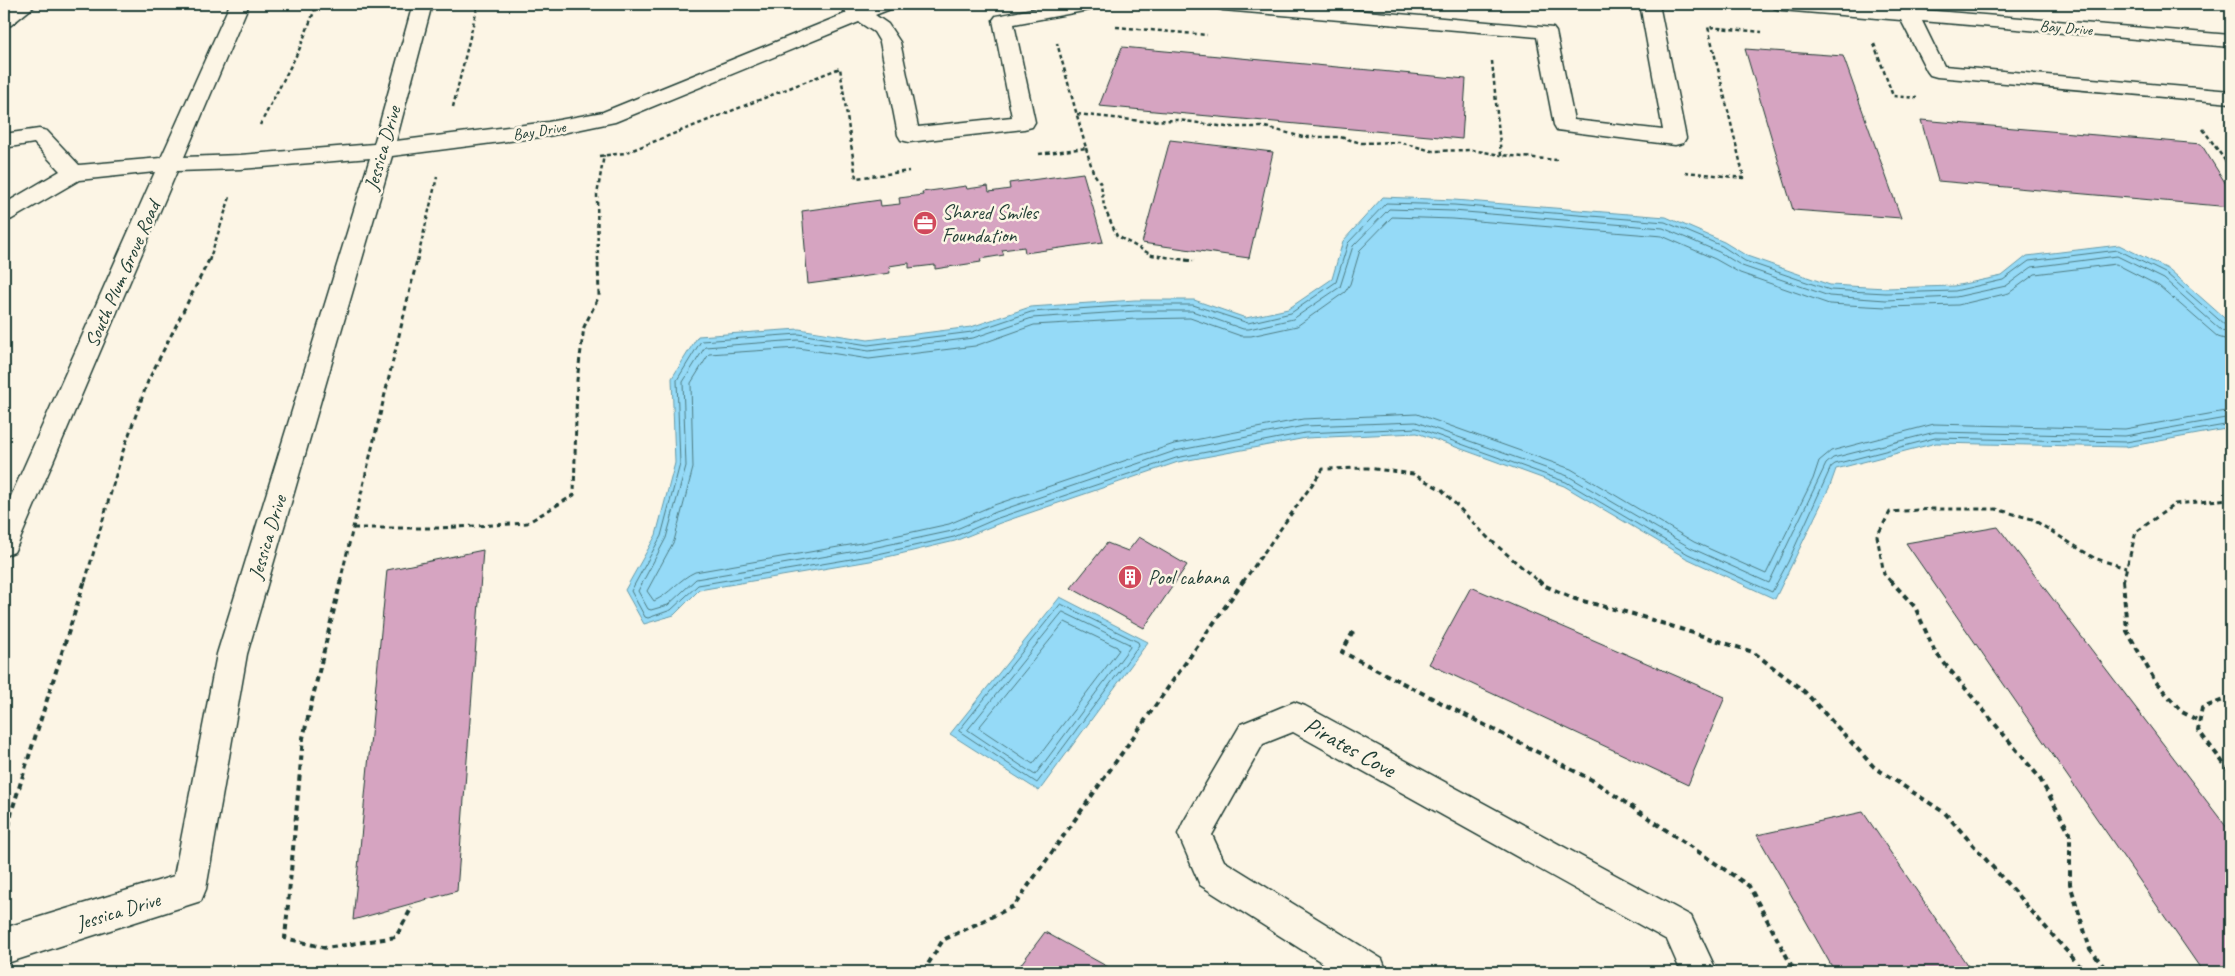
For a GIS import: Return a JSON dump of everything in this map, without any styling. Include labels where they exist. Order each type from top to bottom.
[{"type":"street","points":[[4,21],[27,4]]},
{"type":"street","name":"South Plum Grove Road","points":[[4,544],[239,4]]},
{"type":"street","name":"Jessica Drive","points":[[4,946],[189,889],[232,654],[382,150],[422,4]]},
{"type":"street","name":"Bay Drive","points":[[74,172],[170,164],[240,162],[382,150],[548,129],[608,117],[853,10],[886,4]]},
{"type":"street","points":[[853,10],[881,28],[890,42],[909,135],[1024,122],[1003,20],[1089,4]]},
{"type":"street","points":[[1223,4],[1308,7],[1546,32],[1565,125],[1675,138],[1650,4]]},
{"type":"street","name":"Bay Drive","points":[[1781,4],[2231,41]]},
{"type":"street","points":[[1908,14],[1937,70],[2231,97]]},
{"type":"street","points":[[4,141],[39,136],[74,172],[4,214]]},
{"type":"street","name":"Pirates Cove","points":[[1370,972],[1212,874],[1195,834],[1252,734],[1294,716],[1679,928],[1700,972]]},
{"type":"path","points":[[4,856],[12,810],[75,614],[122,454],[148,381],[208,263],[240,162],[299,50],[317,4]]},
{"type":"path","points":[[412,907],[396,937],[326,948],[285,938],[303,738],[478,4]]},
{"type":"path","points":[[1111,28],[1120,27],[1209,35]]},
{"type":"path","points":[[1676,172],[1744,178],[1708,27],[1766,33]]},
{"type":"path","points":[[1056,39],[1093,172],[1101,184],[1104,207],[1118,236],[1152,254],[1194,260]]},
{"type":"path","points":[[1874,43],[1894,96],[1923,99]]},
{"type":"path","points":[[1483,60],[1493,61],[1501,155]]},
{"type":"path","points":[[594,156],[625,153],[840,68],[856,178],[914,170]]},
{"type":"path","points":[[1077,114],[1142,121],[1178,120],[1226,127],[1265,127],[1303,137],[1340,137],[1360,143],[1399,142],[1432,151],[1472,150],[1501,155],[1560,160]]},
{"type":"path","points":[[2199,122],[2231,169]]},
{"type":"path","points":[[1038,154],[1086,148]]},
{"type":"path","points":[[353,528],[439,528],[527,523],[574,495],[576,380],[584,327],[599,296],[597,195],[604,155]]},
{"type":"path","points":[[923,972],[943,940],[1014,906],[1323,469],[1368,468],[1413,474],[1442,490],[1487,537],[1543,585],[1575,600],[1633,614],[1753,652],[1806,692],[1874,767],[1945,813],[2085,972]]},
{"type":"path","points":[[2199,721],[2182,712],[2155,681],[2127,631],[2122,577],[2136,532],[2175,504],[2231,499]]},
{"type":"path","points":[[2108,972],[2090,949],[2070,884],[2070,833],[2039,777],[1935,652],[1915,607],[1884,574],[1877,536],[1890,512],[1932,509],[1996,509],[2032,518],[2094,558],[2126,568]]},
{"type":"path","points":[[1353,632],[1342,652],[1592,780],[1749,886],[1795,972]]},
{"type":"path","points":[[2231,697],[2202,708],[2198,730],[2231,773]]},
{"type":"water","points":[[1383,197],[1454,200],[1666,217],[1724,242],[1747,256],[1830,285],[1886,288],[1954,286],[2002,276],[2027,256],[2119,245],[2170,270],[2231,324],[2231,428],[2126,447],[1936,443],[1836,469],[1830,486],[1775,599],[1686,558],[1564,486],[1417,433],[1306,438],[1178,462],[1000,523],[955,541],[870,561],[699,590],[674,615],[644,624],[625,590],[656,535],[675,463],[672,378],[698,336],[799,329],[868,340],[971,327],[1030,307],[1135,300],[1194,300],[1246,318],[1288,309],[1332,279],[1343,241]]},
{"type":"water","points":[[1060,597],[1148,642],[1039,791],[950,734]]},
{"type":"building","points":[[1122,47],[1466,79],[1462,139],[1099,106]]},
{"type":"building","points":[[1745,49],[1843,56],[1901,218],[1793,210]]},
{"type":"building","points":[[1921,120],[2201,144],[2231,192],[2231,207],[1938,181]]},
{"type":"building","points":[[1170,140],[1273,152],[1249,258],[1142,243]]},
{"type":"building","points":[[1083,173],[1103,242],[1025,253],[1024,247],[1002,250],[1004,255],[980,259],[981,262],[935,269],[935,265],[909,268],[909,263],[889,266],[890,273],[808,284],[802,211],[880,200],[881,206],[900,204],[899,198],[923,195],[922,192],[966,186],[967,189],[988,186],[989,192],[1010,189],[1009,183]]},
{"type":"building","points":[[1998,527],[2231,833],[2231,972],[2203,972],[1906,543]]},
{"type":"building","name":"Pool cabana","points":[[1139,537],[1187,565],[1144,628],[1071,588],[1107,543],[1128,551]]},
{"type":"building","points":[[483,550],[457,891],[353,920],[387,570]]},
{"type":"building","points":[[1471,587],[1725,697],[1688,785],[1429,664]]},
{"type":"building","points":[[1863,812],[1972,972],[1835,972],[1757,835]]},
{"type":"building","points":[[1045,932],[1117,972],[1015,972]]},
{"type":"place","name":"Shared Smiles Foundation","points":[[925,223]]},
{"type":"place","name":"Pool cabana","points":[[1130,577]]}]
